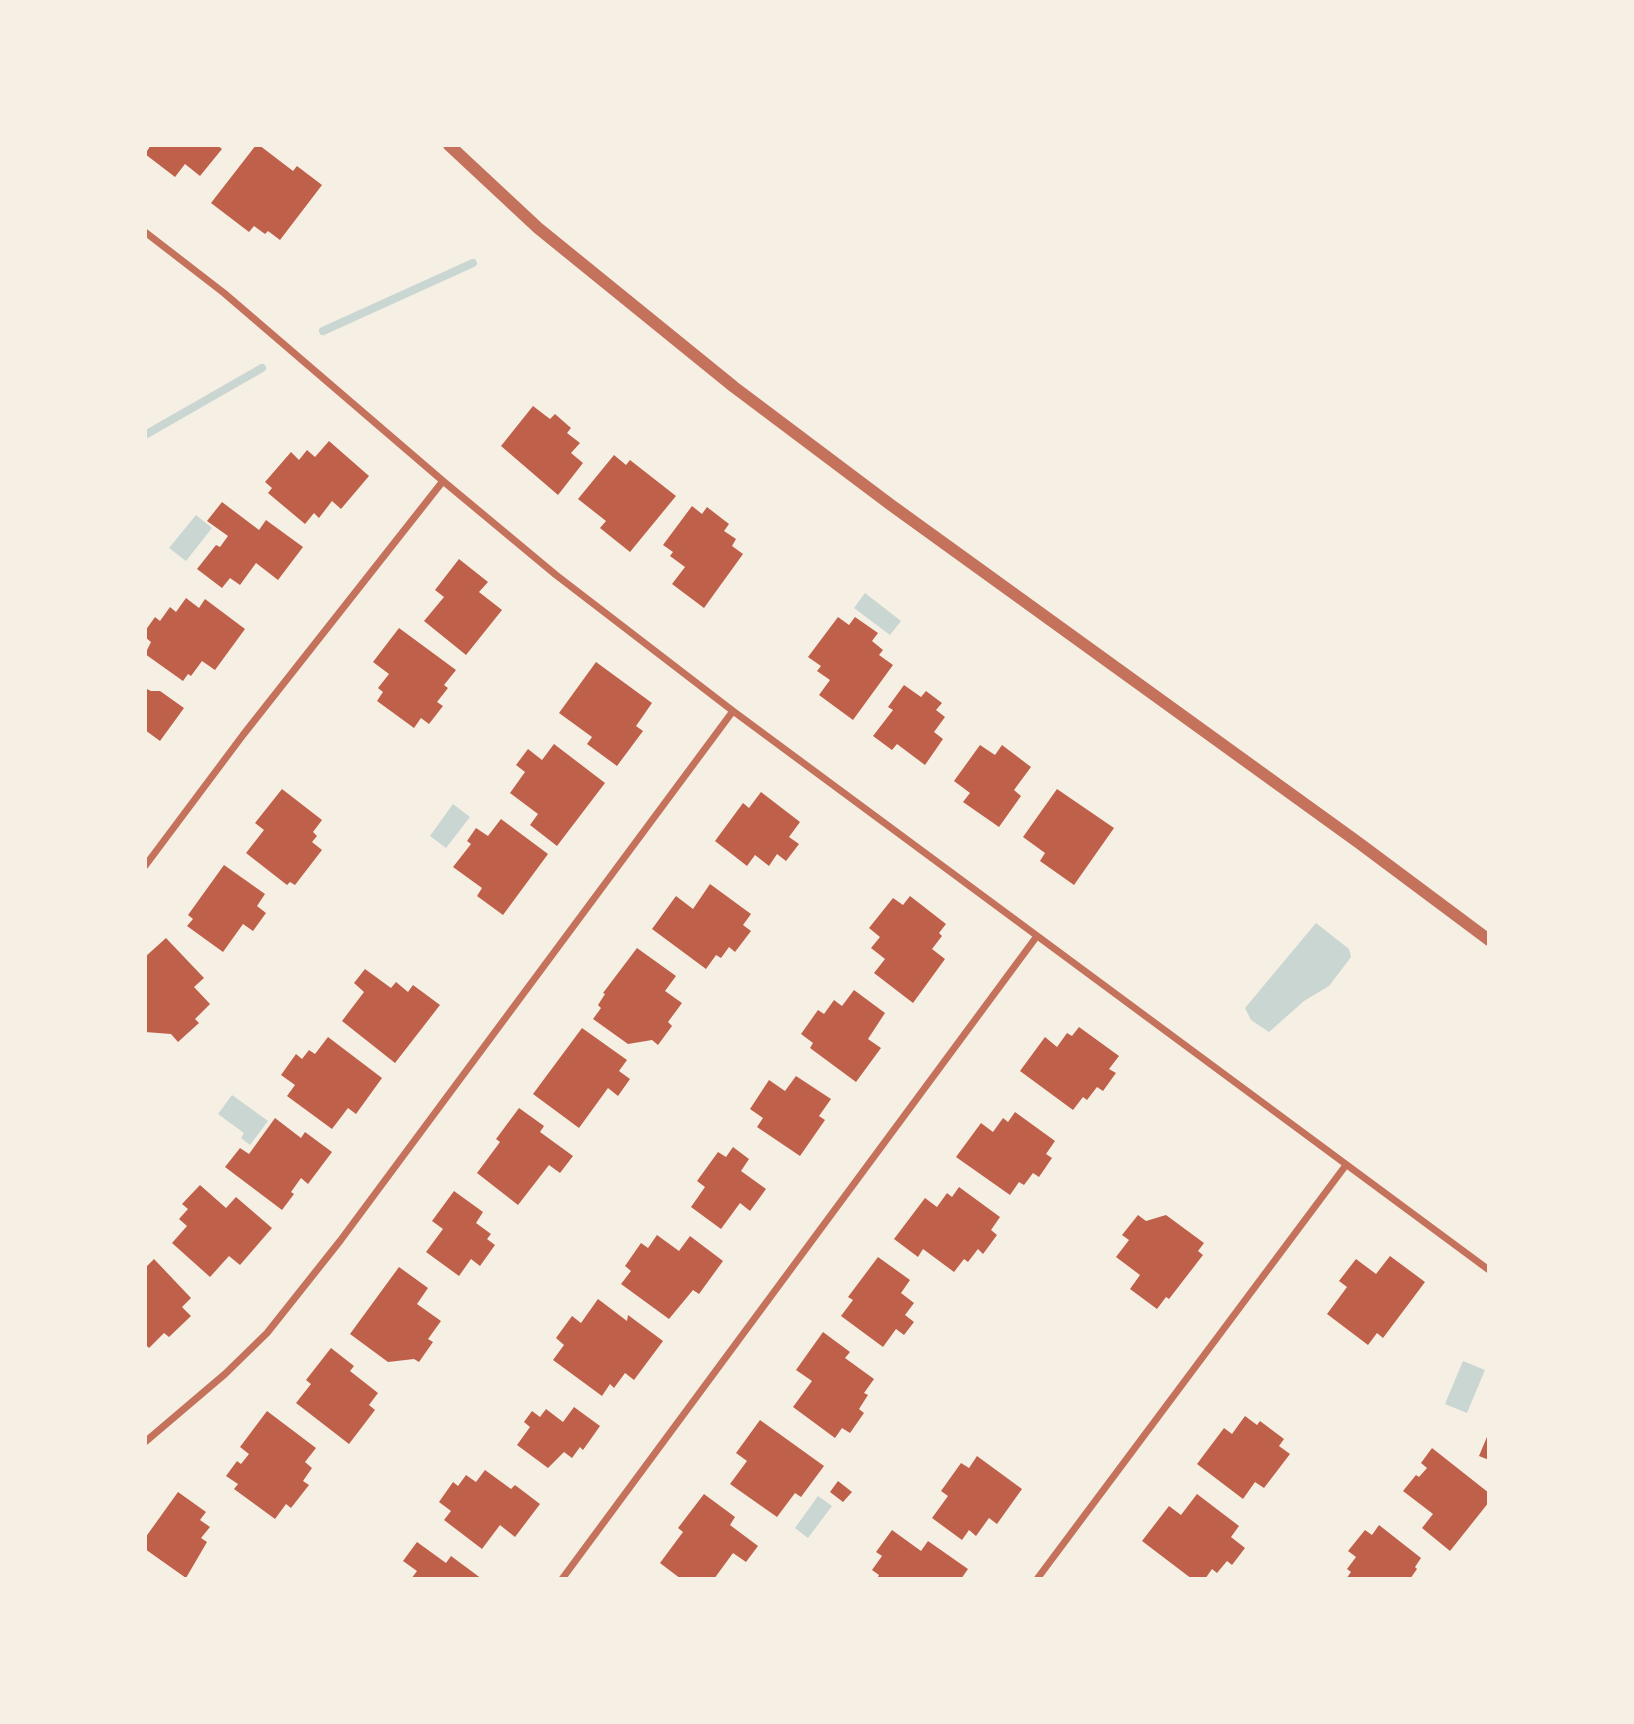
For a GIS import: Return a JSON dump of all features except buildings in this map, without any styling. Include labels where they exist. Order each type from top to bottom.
[{"type":"street","points":[[449,145],[538,228],[744,395],[1489,940]]},
{"type":"street","points":[[145,232],[224,293],[556,575],[733,711],[1489,1270]]},
{"type":"street","points":[[145,866],[243,735],[443,481]]},
{"type":"street","points":[[145,1442],[225,1374],[267,1333],[340,1241],[733,711]]},
{"type":"street","points":[[562,1579],[1037,936]]},
{"type":"street","points":[[1037,1579],[1346,1165]]},
{"type":"shaded area","points":[[196,515],[212,528],[186,561],[169,548]]},
{"type":"shaded area","points":[[865,593],[901,621],[890,635],[854,608]]},
{"type":"shaded area","points":[[453,804],[470,817],[446,848],[430,836]]},
{"type":"shaded area","points":[[1316,923],[1349,949],[1351,957],[1329,986],[1304,1001],[1269,1032],[1251,1020],[1245,1008]]},
{"type":"shaded area","points":[[232,1095],[268,1121],[250,1145],[241,1138],[244,1133],[218,1114]]},
{"type":"shaded area","points":[[1463,1361],[1485,1370],[1467,1413],[1445,1404]]},
{"type":"shaded area","points":[[818,1496],[832,1506],[808,1538],[795,1528]]},
{"type":"waterway","points":[[323,331],[473,263]]},
{"type":"waterway","points":[[145,435],[262,368]]}]
